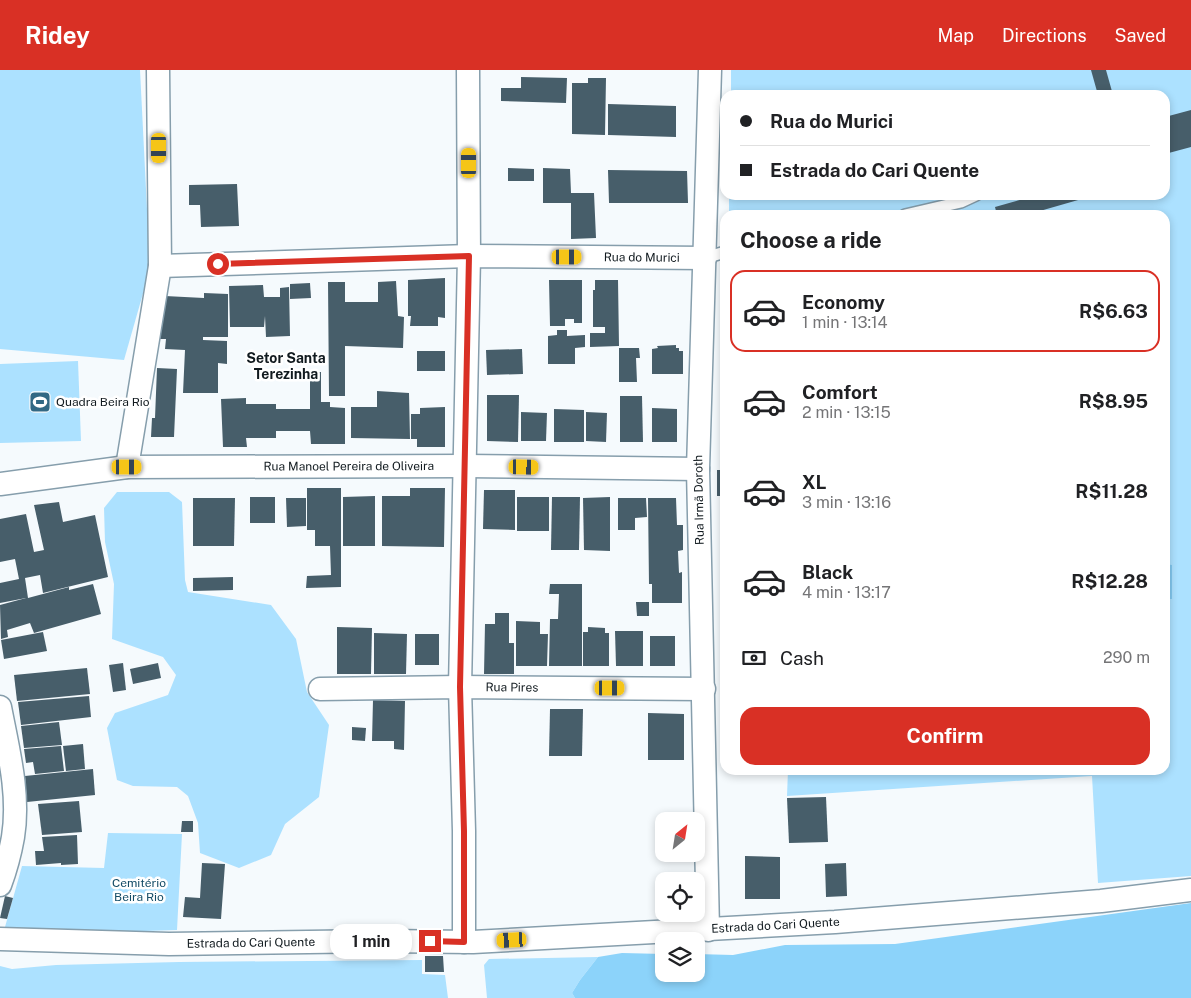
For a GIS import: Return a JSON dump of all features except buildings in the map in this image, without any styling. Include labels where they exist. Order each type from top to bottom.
[{"type":"street","points":[[127,467],[160,266],[158,70]]},
{"type":"street","points":[[464,942],[464,831],[460,687],[469,256],[468,70]]},
{"type":"street","name":"Rua Irmã Doroth","points":[[708,930],[698,469],[715,255],[710,70]]},
{"type":"street","name":"Rua do Murici","points":[[160,266],[469,256],[715,255]]},
{"type":"street","name":"Rua Manoel Pereira de Oliveira","points":[[0,484],[127,467],[466,466],[698,469]]},
{"type":"street","name":"Rua Pires","points":[[320,689],[460,687],[704,689]]},
{"type":"street","points":[[0,707],[9,754],[15,802],[9,860],[0,885]]},
{"type":"street","name":"Estrada do Cari Quente","points":[[0,939],[169,944],[380,941],[464,942],[835,922],[1101,902],[1191,890]]},
{"type":"lane","points":[[927,210],[965,200]]},
{"type":"green space","points":[[0,70],[140,70],[150,269],[124,360],[0,349]]},
{"type":"green space","points":[[731,70],[1191,70],[1191,876],[1098,883],[1092,776],[787,796],[788,775],[1170,775],[1170,210],[729,210],[729,200],[1170,200],[1170,90],[731,90]]},
{"type":"green space","name":"Quadra Beira Rio","points":[[78,361],[81,441],[0,443],[0,364]]},
{"type":"green space","points":[[117,492],[169,492],[182,502],[185,580],[188,592],[271,605],[296,639],[307,692],[329,725],[319,797],[285,824],[271,855],[239,868],[200,853],[198,823],[188,796],[177,787],[133,786],[117,780],[107,728],[115,713],[168,695],[176,675],[163,657],[112,639],[114,584],[105,542],[104,508]]},
{"type":"green space","name":"Cemitério Beira Rio","points":[[108,833],[182,834],[177,930],[81,933],[5,927],[22,866],[104,868]]},
{"type":"green space","points":[[598,957],[572,993],[575,998],[487,998],[484,965],[489,959]]},
{"type":"green space","points":[[422,960],[422,974],[445,975],[448,998],[0,998],[0,966],[12,969],[56,965],[179,962]]},
{"type":"shaded area","points":[[1170,565],[1172,565],[1172,599],[1170,599]]},
{"type":"shaded area","points":[[1191,903],[1191,998],[575,998],[572,993],[598,957],[622,953],[655,954],[655,982],[705,982],[705,954],[733,955],[785,945],[895,944]]},
{"type":"place","name":"Quadra Beira Rio","points":[[40,402]]},
{"type":"district","name":"Setor Santa Terezinha","points":[[286,366]]},
{"type":"route","points":[[218,264],[469,256],[460,687],[464,831],[464,942],[430,941]]}]
